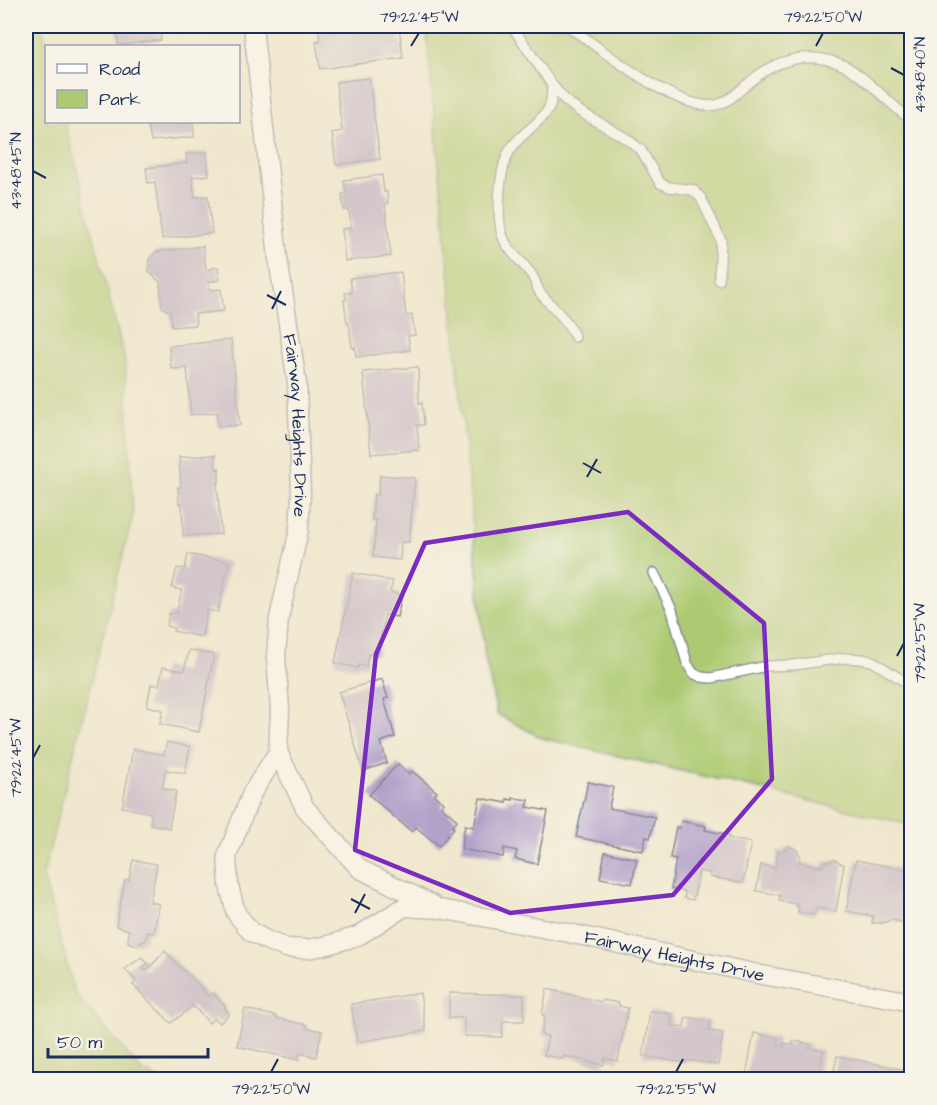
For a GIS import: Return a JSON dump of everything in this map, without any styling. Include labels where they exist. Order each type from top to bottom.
[{"type":"street","name":"Fairway Heights Drive","points":[[253,26],[278,258],[297,383],[300,450],[299,530],[279,618],[276,657],[280,710],[278,752],[304,808],[360,869],[440,909]]},
{"type":"street","name":"Fairway Heights Drive","points":[[278,752],[252,793],[227,856],[229,886],[236,912],[251,932],[268,941],[286,948],[328,945],[358,936],[404,907],[440,909],[569,933],[762,975],[912,1002]]},
{"type":"lane","points":[[512,26],[552,85],[565,100],[641,150],[660,183],[669,187],[693,190],[701,198],[722,240],[719,280]]},
{"type":"lane","points":[[568,26],[655,85],[686,101],[716,105],[739,92],[769,67],[807,57],[837,63],[855,73],[912,120]]},
{"type":"lane","points":[[552,85],[548,109],[519,138],[507,155],[502,176],[500,224],[506,244],[534,278],[539,291],[569,324],[574,337]]},
{"type":"lane","points":[[654,573],[672,610],[687,663],[693,673],[700,677],[711,678],[767,666],[793,666],[844,658],[872,661],[912,686]]},
{"type":"highlighted area","points":[[628,512],[764,623],[772,779],[673,895],[510,913],[355,850],[376,654],[425,543]]},
{"type":"green space","points":[[26,26],[41,26],[47,45],[45,123],[65,123],[125,361],[133,515],[43,876],[75,994],[141,1070],[158,1079],[26,1079]]},
{"type":"green space","points":[[426,26],[911,26],[911,825],[542,738],[497,714],[485,657]]},
{"type":"building","points":[[116,26],[160,26],[161,40],[119,45]]},
{"type":"building","points":[[318,26],[399,26],[403,58],[320,69],[316,41],[320,41]]},
{"type":"building","points":[[369,78],[380,159],[336,165],[332,133],[342,131],[336,82]]},
{"type":"building","points":[[147,123],[193,123],[194,137],[151,141]]},
{"type":"building","points":[[207,152],[209,175],[192,177],[195,197],[208,196],[212,233],[162,239],[155,182],[148,183],[146,168],[187,163],[186,154]]},
{"type":"building","points":[[382,175],[384,192],[387,192],[388,203],[385,204],[391,256],[345,261],[342,229],[351,228],[349,210],[344,210],[342,194],[346,193],[344,180]]},
{"type":"building","points":[[203,246],[206,270],[218,267],[220,280],[208,282],[210,290],[221,289],[224,311],[195,314],[196,325],[172,327],[170,312],[162,307],[160,282],[149,272],[149,259],[156,252]]},
{"type":"building","points":[[401,272],[406,316],[412,315],[415,335],[408,336],[410,350],[356,357],[355,347],[352,348],[344,300],[346,300],[345,293],[352,293],[350,278]]},
{"type":"building","points":[[231,340],[240,425],[218,427],[217,412],[191,415],[187,368],[171,369],[169,346]]},
{"type":"building","points":[[418,367],[419,403],[422,402],[424,425],[417,425],[419,450],[371,454],[363,372]]},
{"type":"building","points":[[215,455],[216,469],[219,468],[219,483],[217,483],[221,534],[183,536],[182,504],[179,504],[178,487],[181,487],[179,457]]},
{"type":"building","points":[[380,475],[415,478],[409,542],[401,542],[400,560],[373,557],[376,520],[372,520],[374,494],[378,495]]},
{"type":"building","points":[[188,554],[229,562],[218,612],[207,610],[202,637],[173,631],[174,628],[167,626],[169,613],[176,614],[182,590],[172,588],[177,568],[185,569]]},
{"type":"building","points":[[353,573],[393,581],[390,592],[402,595],[397,617],[385,615],[377,655],[368,654],[366,667],[359,665],[358,668],[335,663]]},
{"type":"building","points":[[189,650],[214,655],[199,732],[160,724],[163,710],[147,706],[151,684],[159,685],[163,667],[184,671]]},
{"type":"building","points":[[382,679],[388,698],[384,699],[395,737],[381,742],[387,763],[363,771],[339,692]]},
{"type":"building","points":[[167,742],[190,747],[185,773],[165,770],[162,788],[176,791],[169,828],[150,824],[152,813],[122,807],[133,749],[164,755]]},
{"type":"building","points":[[398,764],[409,774],[412,771],[437,792],[434,795],[444,803],[441,806],[457,820],[452,827],[454,828],[439,846],[416,827],[412,832],[369,795]]},
{"type":"building","points":[[588,782],[613,787],[609,808],[655,817],[650,838],[646,837],[643,851],[576,837]]},
{"type":"building","points":[[480,798],[507,803],[507,799],[513,800],[513,798],[529,800],[527,807],[548,811],[537,864],[515,859],[517,851],[504,848],[503,857],[461,849],[465,825],[474,827]]},
{"type":"building","points":[[681,821],[706,826],[705,830],[751,843],[743,883],[710,877],[710,873],[699,871],[693,900],[684,898],[685,892],[671,889],[676,859],[670,858],[676,827],[680,828]]},
{"type":"building","points":[[789,846],[797,850],[800,856],[799,862],[822,867],[825,861],[834,859],[844,865],[836,911],[817,908],[814,915],[798,912],[797,904],[779,901],[780,895],[756,891],[761,865],[775,868],[778,851],[781,852]]},
{"type":"building","points":[[605,852],[637,859],[632,884],[600,878]]},
{"type":"building","points":[[133,860],[157,864],[150,902],[159,904],[154,933],[147,932],[146,940],[136,945],[128,942],[129,930],[116,926],[125,880],[129,880]]},
{"type":"building","points":[[856,860],[912,871],[912,924],[891,920],[872,923],[873,916],[846,911]]},
{"type":"building","points":[[165,951],[203,992],[208,996],[212,993],[225,1006],[229,1014],[220,1023],[214,1018],[209,1023],[193,1006],[171,1023],[133,985],[136,981],[125,969],[142,957],[148,964],[142,968],[146,971]]},
{"type":"building","points":[[547,989],[601,1002],[602,1000],[619,1003],[619,1006],[628,1008],[618,1061],[605,1058],[603,1065],[564,1056],[564,1059],[544,1055],[548,1036],[541,1035]]},
{"type":"building","points":[[420,993],[426,1031],[357,1042],[351,1004]]},
{"type":"building","points":[[449,993],[524,995],[524,1021],[503,1021],[502,1037],[464,1036],[464,1018],[449,1018]]},
{"type":"building","points":[[245,1009],[322,1031],[316,1057],[300,1053],[299,1060],[237,1046]]},
{"type":"building","points":[[650,1011],[672,1014],[671,1025],[684,1027],[686,1017],[710,1021],[709,1031],[723,1033],[718,1065],[686,1060],[685,1063],[643,1056]]},
{"type":"building","points":[[754,1033],[778,1038],[777,1045],[784,1047],[784,1043],[793,1045],[793,1041],[810,1044],[809,1048],[823,1050],[818,1080],[750,1080],[750,1077],[746,1075]]},
{"type":"building","points":[[837,1056],[912,1071],[912,1080],[832,1080]]}]
